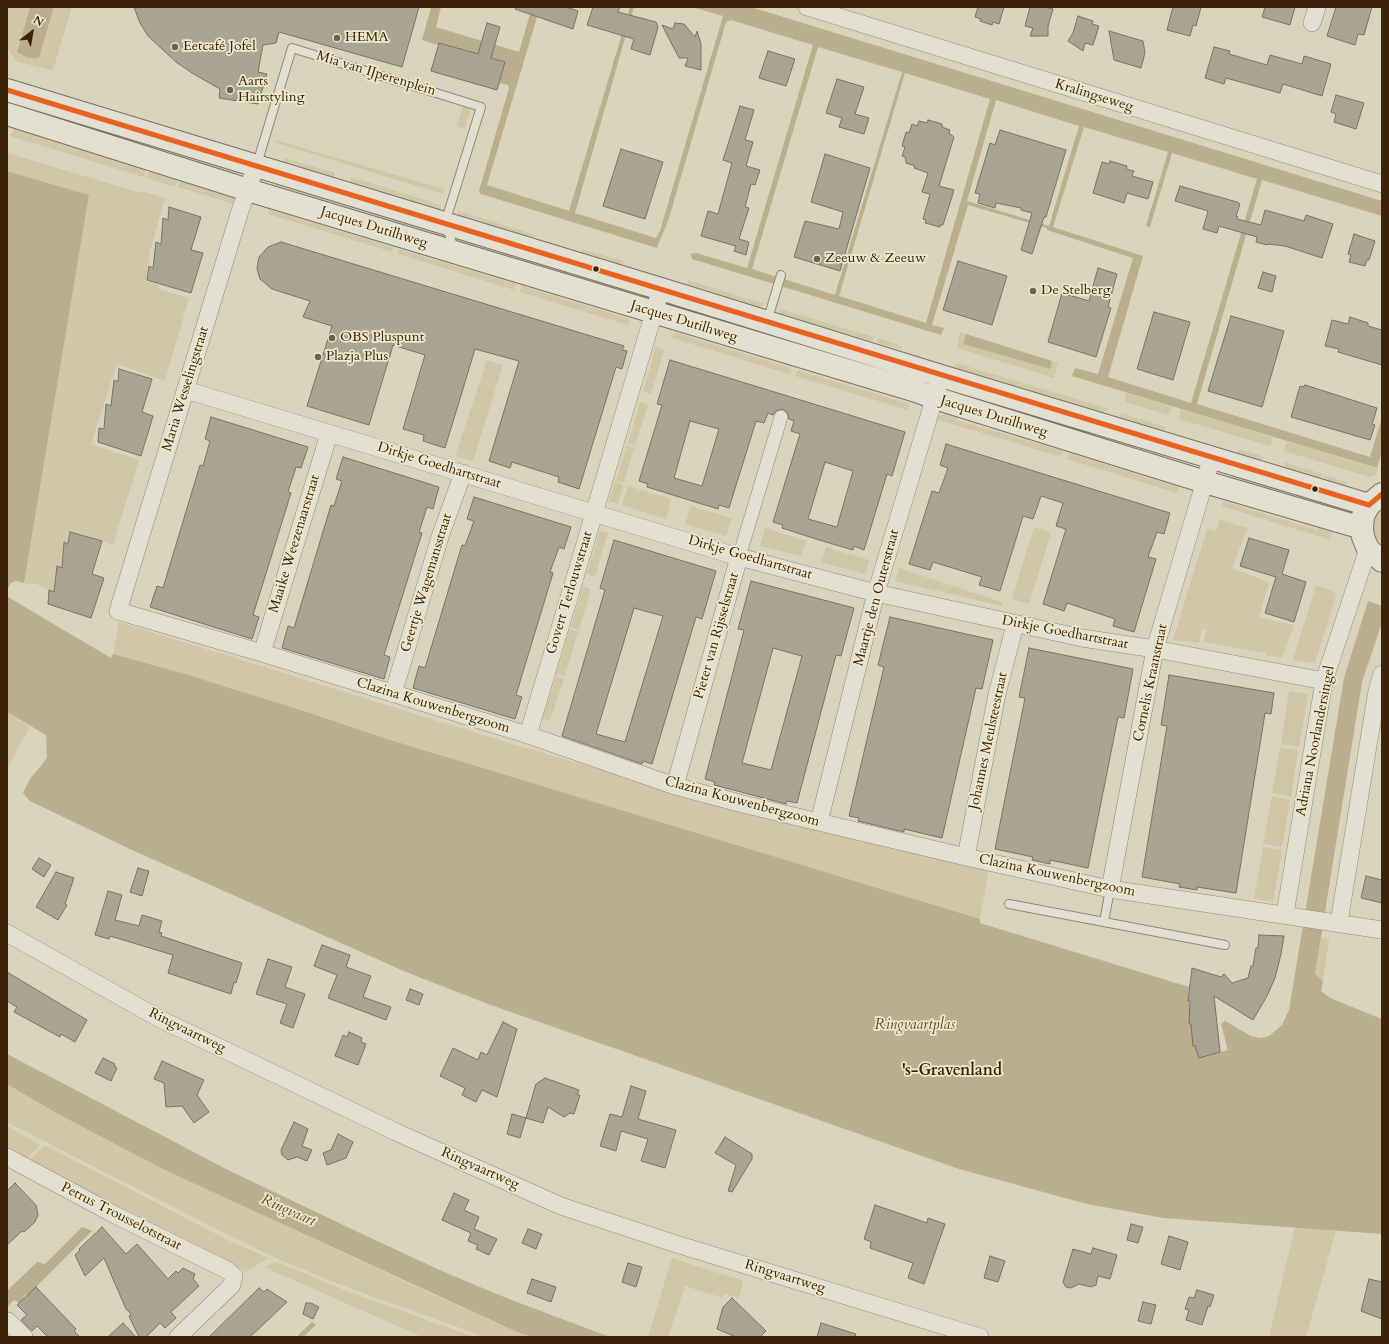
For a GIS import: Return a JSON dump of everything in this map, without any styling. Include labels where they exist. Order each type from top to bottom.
[{"type":"main road","name":"Jacques Dutilhweg","points":[[7,90],[256,166],[448,214],[661,289],[941,376],[1212,457],[1375,499]]},
{"type":"main road","name":"Jacques Dutilhweg","points":[[7,114],[248,190],[916,391],[1205,482],[1362,528]]},
{"type":"main road","points":[[1375,499],[1363,516],[1362,528],[1363,537],[1375,555]]},
{"type":"street","name":"Kralingseweg","points":[[807,7],[1382,184]]},
{"type":"street","name":"Maria Wesselingstraat","points":[[118,611],[256,166]]},
{"type":"street","name":"Govert Terlouwstraat","points":[[528,735],[661,289]]},
{"type":"street","name":"Maartje den Outerstraat","points":[[819,822],[876,593],[941,376]]},
{"type":"street","name":"Dirkje Goedhartstraat","points":[[186,390],[329,434],[394,451],[739,557],[876,593],[1015,625],[1324,681]]},
{"type":"street","name":"Pieter van Rijsselstraat","points":[[675,786],[739,557],[781,417]]},
{"type":"street","name":"Maaike Weezenaarstraat","points":[[262,653],[329,434]]},
{"type":"street","name":"Cornelis Kraanstraat","points":[[1110,889],[1155,650],[1212,457]]},
{"type":"street","name":"Geertje Wagemansstraat","points":[[393,694],[440,537],[463,473]]},
{"type":"street","name":"Adriana Noorlandersingel","points":[[1292,916],[1324,681],[1375,555]]},
{"type":"street","name":"Clazina Kouwenbergzoom","points":[[118,611],[262,653],[528,735],[675,786],[966,857],[1110,889],[1382,930]]},
{"type":"street","name":"Johannes Meulsteestraat","points":[[966,857],[997,694],[1015,625]]},
{"type":"street","points":[[1333,922],[1377,691],[1382,674]]},
{"type":"street","name":"Ringvaartweg","points":[[7,933],[160,1019],[396,1132],[561,1206],[680,1245],[980,1337]]},
{"type":"street","name":"Petrus Trousselotstraat","points":[[10,1163],[227,1270],[234,1276],[232,1285],[178,1337]]},
{"type":"street","points":[[7,1323],[8,1321],[24,1337]]},
{"type":"lane","name":"Mia van IJperenplein","points":[[256,166],[292,48],[481,107],[448,214]]},
{"type":"lane","points":[[448,214],[456,253]]},
{"type":"lane","points":[[767,322],[781,275]]},
{"type":"lane","points":[[1104,922],[1110,889]]},
{"type":"lane","points":[[1009,904],[1225,945]]},
{"type":"shaded area","points":[[7,7],[30,7],[17,51],[28,58],[39,58],[54,7],[72,7],[53,70],[17,62],[7,48]]},
{"type":"shaded area","points":[[29,102],[239,171],[238,175],[236,177],[25,114]]},
{"type":"shaded area","points":[[463,106],[469,109],[470,112],[465,128],[457,127]]},
{"type":"shaded area","points":[[19,124],[143,165],[142,169],[146,170],[144,177],[10,136]]},
{"type":"shaded area","points":[[275,140],[444,189],[443,194],[274,142]]},
{"type":"shaded area","points":[[7,153],[141,193],[142,191],[165,198],[150,251],[146,281],[159,285],[158,289],[189,298],[165,381],[117,364],[91,444],[139,460],[113,545],[70,532],[68,543],[64,543],[62,568],[57,567],[54,592],[34,583],[28,585],[24,583],[89,195],[7,171]]},
{"type":"shaded area","points":[[285,158],[335,173],[334,178],[313,171],[282,168]]},
{"type":"shaded area","points":[[149,170],[178,179],[175,187],[146,178]]},
{"type":"shaded area","points":[[351,177],[441,205],[441,208],[435,211],[372,193],[370,188],[350,182]]},
{"type":"shaded area","points":[[193,178],[234,193],[234,204],[178,187],[180,180],[191,184]]},
{"type":"shaded area","points":[[277,178],[639,287],[635,301],[274,190]]},
{"type":"shaded area","points":[[269,209],[393,247],[392,252],[268,214]]},
{"type":"shaded area","points":[[457,210],[538,236],[526,239],[459,216]]},
{"type":"shaded area","points":[[399,249],[516,284],[514,290],[398,254]]},
{"type":"shaded area","points":[[583,249],[623,261],[622,265],[598,258],[596,260],[581,256]]},
{"type":"shaded area","points":[[688,280],[765,304],[758,309],[741,305],[741,301],[687,285]]},
{"type":"shaded area","points":[[522,286],[630,319],[628,325],[520,292]]},
{"type":"shaded area","points":[[780,309],[874,337],[873,341],[851,335],[849,338],[778,316]]},
{"type":"shaded area","points":[[674,332],[791,368],[789,374],[672,338]]},
{"type":"shaded area","points":[[960,332],[966,334],[963,344],[1049,369],[1052,361],[1058,363],[1054,378],[957,348]]},
{"type":"shaded area","points":[[878,338],[902,346],[902,350],[876,342]]},
{"type":"shaded area","points":[[656,347],[664,350],[651,394],[643,391]]},
{"type":"shaded area","points":[[487,360],[503,365],[473,461],[455,456]]},
{"type":"shaded area","points":[[956,363],[1110,409],[1101,414],[952,376]]},
{"type":"shaded area","points":[[797,370],[910,404],[908,410],[795,376]]},
{"type":"shaded area","points":[[1126,393],[1172,407],[1169,415],[1125,402]]},
{"type":"shaded area","points":[[640,402],[648,405],[635,445],[628,443]]},
{"type":"shaded area","points":[[1181,409],[1273,437],[1270,446],[1179,419]]},
{"type":"shaded area","points":[[947,413],[958,414],[957,420],[1063,451],[1061,457],[936,419]]},
{"type":"shaded area","points":[[1121,413],[1166,427],[1163,434],[1119,420]]},
{"type":"shaded area","points":[[1287,441],[1378,469],[1376,475],[1370,477],[1284,451]]},
{"type":"shaded area","points":[[627,446],[634,448],[624,483],[616,480]]},
{"type":"shaded area","points":[[1239,449],[1265,457],[1257,462],[1236,456]]},
{"type":"shaded area","points":[[1069,453],[1179,487],[1177,493],[1067,459]]},
{"type":"shaded area","points":[[1284,462],[1323,474],[1320,481],[1287,471]]},
{"type":"shaded area","points":[[1234,470],[1339,502],[1335,514],[1230,482]]},
{"type":"shaded area","points":[[1324,475],[1347,482],[1346,488],[1323,481]]},
{"type":"shaded area","points":[[615,482],[623,485],[618,504],[609,501]]},
{"type":"shaded area","points":[[628,486],[671,499],[666,519],[622,505]]},
{"type":"shaded area","points":[[1223,501],[1318,530],[1319,525],[1334,525],[1330,540],[1222,506]]},
{"type":"shaded area","points":[[691,506],[732,518],[726,536],[685,524]]},
{"type":"shaded area","points":[[1382,508],[1382,546],[1375,537],[1374,521]]},
{"type":"shaded area","points":[[1220,520],[1248,528],[1232,568],[1268,582],[1259,617],[1294,625],[1282,657],[1267,656],[1266,653],[1204,642],[1206,629],[1202,629],[1199,643],[1173,640],[1207,529],[1216,531]]},
{"type":"shaded area","points":[[1034,527],[1051,533],[1029,604],[1012,599]]},
{"type":"shaded area","points":[[765,528],[806,541],[801,556],[760,546]]},
{"type":"shaded area","points":[[600,531],[608,533],[595,577],[587,574]]},
{"type":"shaded area","points":[[826,547],[869,560],[865,574],[821,562]]},
{"type":"shaded area","points":[[899,568],[1002,602],[1002,606],[895,581]]},
{"type":"shaded area","points":[[1316,585],[1335,592],[1336,596],[1315,663],[1293,660]]},
{"type":"shaded area","points":[[583,586],[591,589],[579,630],[571,627]]},
{"type":"shaded area","points":[[119,622],[512,744],[673,790],[989,868],[980,919],[384,738],[301,710],[185,674],[113,654]]},
{"type":"shaded area","points":[[570,629],[578,632],[565,676],[556,674]]},
{"type":"shaded area","points":[[556,676],[564,679],[550,721],[542,719]]},
{"type":"shaded area","points":[[1289,691],[1308,694],[1299,747],[1281,744]]},
{"type":"shaded area","points":[[7,712],[30,727],[7,768]]},
{"type":"shaded area","points":[[1280,748],[1298,750],[1291,797],[1272,793]]},
{"type":"shaded area","points":[[1272,796],[1290,800],[1282,847],[1263,844]]},
{"type":"shaded area","points":[[1263,847],[1282,850],[1273,902],[1254,899]]},
{"type":"shaded area","points":[[1321,937],[1329,939],[1323,981],[1315,974]]},
{"type":"shaded area","points":[[7,1084],[156,1165],[438,1297],[517,1332],[532,1337],[485,1337],[336,1283],[278,1259],[7,1122]]},
{"type":"shaded area","points":[[7,1126],[40,1145],[25,1160],[7,1150]]},
{"type":"shaded area","points":[[46,1146],[228,1240],[268,1258],[246,1272],[143,1223],[28,1162],[43,1147]]},
{"type":"shaded area","points":[[1295,1227],[1336,1231],[1306,1337],[1269,1337]]},
{"type":"shaded area","points":[[672,1258],[743,1281],[739,1298],[724,1294],[723,1298],[685,1286],[668,1337],[648,1337]]},
{"type":"shaded area","points":[[277,1262],[349,1292],[474,1337],[422,1337],[264,1267]]},
{"type":"water","points":[[30,7],[54,7],[39,58],[28,58],[17,52]]},
{"type":"water","points":[[431,7],[441,7],[436,27],[519,52],[532,7],[540,7],[487,185],[569,211],[630,7],[634,7],[575,213],[656,238],[660,231],[723,16],[692,7],[751,7],[1382,201],[1382,216],[1262,180],[1197,404],[1370,457],[1382,417],[1382,451],[1377,468],[1072,376],[1075,368],[1098,374],[1133,258],[1047,230],[1047,228],[968,205],[932,325],[944,328],[941,335],[692,259],[691,254],[696,253],[747,268],[813,45],[731,20],[726,22],[669,218],[657,248],[481,194],[479,191],[509,88],[508,85],[499,83],[505,62],[440,43],[438,45],[422,40]],"holes":[[[818,47],[902,72],[835,295],[752,269]],[[905,73],[990,99],[926,323],[839,296]],[[996,100],[1079,126],[1049,226],[967,201]],[[1084,127],[1168,152],[1146,226],[1150,227],[1172,153],[1257,179],[1191,403],[1108,377],[1143,256],[1053,227]]]},
{"type":"water","points":[[7,171],[89,195],[24,583],[16,581],[11,583],[7,590]]},
{"type":"water","points":[[966,334],[1052,361],[1050,369],[963,344]]},
{"type":"water","name":"Ringvaartplas","points":[[7,594],[8,597],[111,658],[113,654],[185,674],[301,710],[384,738],[980,919],[980,923],[1189,987],[1189,1024],[1191,1024],[1199,1058],[1228,1050],[1221,1024],[1225,1021],[1251,1036],[1261,1038],[1269,1036],[1282,1025],[1289,1010],[1344,678],[1368,601],[1382,606],[1382,623],[1362,682],[1315,974],[1323,981],[1321,991],[1330,998],[1382,1019],[1382,1234],[1163,1218],[1087,1204],[959,1169],[488,1004],[406,972],[132,850],[30,801],[23,793],[30,779],[47,758],[46,735],[7,712]]},
{"type":"water","name":"Ringvaart","points":[[7,1054],[228,1170],[360,1233],[444,1272],[509,1299],[610,1337],[532,1337],[517,1332],[165,1170],[60,1115],[7,1084]]},
{"type":"water","points":[[82,1227],[92,1231],[28,1295],[27,1294],[23,1297],[24,1298],[19,1303],[14,1300],[7,1307],[7,1291],[37,1262],[45,1264]]},
{"type":"water","points":[[312,1322],[316,1325],[303,1337],[296,1337]]},
{"type":"building","points":[[134,7],[419,7],[402,67],[279,32],[276,43],[263,45],[258,72],[267,74],[258,104],[219,98],[220,89],[176,62],[148,36],[140,23]]},
{"type":"building","points":[[516,7],[566,7],[578,11],[573,29],[515,9]]},
{"type":"building","points":[[593,7],[620,7],[618,12],[656,22],[658,27],[650,55],[631,49],[634,39],[587,25]]},
{"type":"building","points":[[978,7],[1004,7],[999,24],[993,22],[992,25],[980,21],[981,19],[975,17]]},
{"type":"building","points":[[1030,7],[1045,7],[1053,9],[1048,26],[1048,36],[1030,36],[1033,28],[1025,26]]},
{"type":"building","points":[[1173,7],[1201,7],[1196,26],[1193,25],[1190,36],[1167,30]]},
{"type":"building","points":[[1265,7],[1295,7],[1290,25],[1262,17]]},
{"type":"building","points":[[1336,7],[1372,7],[1364,35],[1358,34],[1355,45],[1327,36]]},
{"type":"building","points":[[1078,16],[1093,21],[1092,24],[1099,26],[1093,45],[1085,43],[1083,51],[1068,41],[1073,33]]},
{"type":"building","points":[[487,23],[500,27],[491,58],[505,62],[497,90],[431,71],[439,43],[478,54]]},
{"type":"building","points":[[675,23],[684,24],[695,37],[697,31],[701,44],[701,70],[685,66],[688,58],[679,58],[662,25],[673,29]]},
{"type":"building","points":[[1109,31],[1143,41],[1145,53],[1141,68],[1114,60]]},
{"type":"building","points":[[1214,47],[1230,51],[1229,54],[1267,65],[1270,55],[1302,64],[1304,56],[1331,64],[1322,96],[1283,84],[1280,93],[1226,78],[1224,84],[1205,78]]},
{"type":"building","points":[[768,51],[795,59],[786,86],[759,78]]},
{"type":"building","points":[[837,79],[864,87],[855,114],[869,118],[864,134],[839,127],[842,118],[826,113]]},
{"type":"building","points":[[1336,95],[1364,103],[1356,129],[1334,122],[1336,114],[1331,112]]},
{"type":"building","points":[[740,106],[754,110],[745,140],[753,142],[746,166],[760,170],[755,185],[751,184],[745,207],[749,208],[739,239],[749,242],[746,255],[734,251],[736,246],[701,236],[708,211],[718,214],[732,163],[723,160]]},
{"type":"building","points":[[928,120],[942,124],[942,127],[950,130],[949,133],[954,137],[939,186],[954,190],[943,225],[940,225],[940,227],[925,223],[926,220],[923,219],[930,194],[922,192],[928,173],[914,168],[915,166],[906,163],[905,157],[902,156],[905,147],[902,146],[906,132],[909,133],[912,124],[917,126],[919,121],[927,123]]},
{"type":"building","points":[[1000,130],[1066,150],[1046,217],[1044,217],[1032,254],[1021,250],[1032,213],[1021,210],[1021,208],[996,203],[995,208],[978,203],[980,194],[975,193],[990,143],[995,145]]},
{"type":"building","points":[[621,149],[663,162],[645,219],[603,206]]},
{"type":"building","points":[[825,154],[870,168],[840,271],[794,257],[805,221],[839,229],[843,212],[811,202]]},
{"type":"building","points":[[1110,161],[1127,166],[1126,169],[1134,171],[1132,176],[1153,182],[1148,199],[1127,193],[1124,203],[1093,193],[1102,162],[1109,164]]},
{"type":"building","points":[[1180,186],[1237,202],[1240,204],[1236,216],[1238,217],[1237,219],[1261,225],[1265,210],[1304,221],[1306,215],[1333,224],[1322,258],[1285,246],[1267,245],[1256,242],[1257,237],[1219,226],[1217,233],[1203,229],[1208,211],[1175,201]]},
{"type":"building","points":[[169,207],[201,217],[191,250],[203,253],[191,293],[147,280],[149,266],[153,268],[156,242],[161,244],[163,218],[168,220]]},
{"type":"building","points":[[1354,234],[1375,241],[1369,260],[1367,260],[1365,266],[1349,262],[1351,255],[1348,254]]},
{"type":"building","points":[[281,242],[624,346],[622,350],[627,351],[622,369],[616,367],[579,489],[558,482],[559,477],[512,462],[510,468],[489,461],[519,361],[475,349],[445,448],[423,441],[424,435],[403,429],[425,355],[393,345],[369,425],[307,406],[332,326],[303,317],[310,301],[272,289],[260,279],[257,268],[259,257],[268,247]]},
{"type":"building","points":[[958,261],[1007,276],[992,325],[943,310]]},
{"type":"building","points":[[1098,268],[1117,274],[1108,307],[1111,308],[1096,357],[1048,342],[1062,293],[1089,301]]},
{"type":"building","points":[[1263,272],[1276,276],[1272,292],[1258,288]]},
{"type":"building","points":[[1154,312],[1190,322],[1173,380],[1137,369]]},
{"type":"building","points":[[1231,316],[1284,331],[1262,407],[1208,391]]},
{"type":"building","points":[[1350,317],[1368,323],[1368,326],[1382,330],[1382,365],[1338,352],[1339,349],[1325,346],[1332,320],[1348,324]]},
{"type":"building","points":[[670,360],[905,432],[892,476],[887,474],[864,550],[854,546],[853,550],[819,540],[782,528],[783,525],[773,522],[800,434],[791,431],[794,421],[789,419],[787,412],[783,409],[776,411],[773,415],[768,413],[764,423],[756,421],[729,508],[719,505],[718,509],[647,487],[648,484],[639,481],[662,405],[657,404]],"holes":[[[690,421],[719,429],[702,486],[674,478]],[[825,462],[853,471],[837,527],[808,519]]]},
{"type":"building","points":[[119,369],[152,379],[142,412],[153,416],[141,456],[98,442],[99,428],[104,429],[106,404],[111,406],[114,380],[118,382]]},
{"type":"building","points":[[1305,385],[1377,408],[1372,424],[1375,425],[1370,440],[1291,417],[1300,386],[1304,387]]},
{"type":"building","points":[[211,417],[308,447],[301,468],[296,467],[288,492],[291,493],[253,615],[259,617],[252,639],[150,607],[157,586],[163,588],[200,465],[203,466],[210,441],[205,439]]},
{"type":"building","points":[[946,444],[1170,513],[1164,534],[1157,532],[1148,557],[1156,559],[1134,632],[1113,626],[1115,619],[1067,603],[1064,611],[1043,604],[1066,529],[1056,526],[1063,503],[1041,496],[1033,519],[1023,516],[1000,591],[979,585],[982,577],[933,562],[930,570],[909,564],[932,491],[939,493],[948,468],[940,465]]},
{"type":"building","points":[[343,457],[439,487],[433,509],[427,507],[419,532],[422,533],[384,655],[390,657],[384,679],[282,648],[288,626],[294,628],[331,505],[334,506],[342,481],[336,479]]},
{"type":"building","points":[[474,497],[571,527],[564,549],[559,547],[550,572],[553,573],[516,695],[522,697],[515,719],[413,688],[419,666],[425,668],[462,545],[465,546],[474,521],[467,519]]},
{"type":"building","points":[[70,532],[102,541],[92,574],[104,578],[91,618],[48,604],[49,590],[54,592],[57,566],[62,568],[64,542],[68,544]]},
{"type":"building","points":[[1249,538],[1289,550],[1282,574],[1306,582],[1294,622],[1265,613],[1276,577],[1240,566]]},
{"type":"building","points":[[614,540],[716,571],[702,619],[696,617],[652,764],[643,761],[642,764],[562,736],[605,590],[600,588]],"holes":[[[634,608],[663,616],[625,742],[596,734]]]},
{"type":"building","points":[[751,581],[854,608],[841,656],[836,655],[797,803],[787,801],[786,804],[714,785],[715,782],[705,779],[744,630],[738,629]],"holes":[[[773,648],[802,656],[771,770],[742,763]]]},
{"type":"building","points":[[890,617],[993,640],[982,689],[976,688],[942,838],[904,829],[904,832],[858,821],[859,818],[849,816],[884,667],[878,665]]},
{"type":"building","points":[[1029,648],[1133,669],[1124,718],[1118,717],[1088,868],[1050,860],[1050,864],[1032,860],[1033,857],[995,849],[1025,698],[1019,697]]},
{"type":"building","points":[[1169,675],[1274,693],[1271,714],[1265,713],[1236,893],[1197,887],[1197,890],[1179,887],[1180,884],[1142,877],[1167,726],[1161,725]]},
{"type":"building","points":[[39,858],[51,865],[44,877],[32,869]]},
{"type":"building","points":[[138,868],[149,871],[142,896],[130,892]]},
{"type":"building","points":[[56,872],[74,878],[65,904],[67,905],[58,920],[36,907]]},
{"type":"building","points":[[1366,876],[1382,880],[1382,903],[1361,898]]},
{"type":"building","points":[[108,891],[122,895],[115,920],[139,926],[142,915],[162,921],[159,932],[162,933],[161,936],[242,963],[231,994],[168,973],[173,955],[110,936],[109,939],[95,935]]},
{"type":"building","points":[[1259,935],[1284,936],[1275,978],[1267,996],[1253,1020],[1214,996],[1220,1052],[1199,1058],[1195,1046],[1193,1046],[1191,1024],[1189,1024],[1190,1001],[1188,1001],[1192,968],[1221,977],[1224,974],[1232,983],[1248,978],[1251,966],[1253,966],[1256,948],[1258,948]]},
{"type":"building","points":[[322,945],[350,955],[346,967],[371,976],[363,997],[391,1007],[386,1020],[328,998],[337,975],[314,966]]},
{"type":"building","points":[[268,959],[292,967],[285,987],[305,994],[293,1028],[280,1023],[287,1004],[256,994]]},
{"type":"building","points":[[7,972],[87,1020],[75,1042],[61,1034],[60,1037],[14,1012],[17,1007],[7,1001]]},
{"type":"building","points":[[410,989],[423,994],[419,1005],[406,1000]]},
{"type":"building","points":[[503,1022],[517,1029],[497,1097],[482,1090],[476,1102],[462,1095],[465,1088],[440,1076],[453,1048],[478,1060],[481,1052],[487,1055]]},
{"type":"building","points":[[349,1032],[362,1038],[361,1042],[366,1044],[358,1065],[335,1056],[343,1035],[347,1037]]},
{"type":"building","points":[[103,1058],[115,1064],[114,1066],[117,1068],[111,1081],[95,1073]]},
{"type":"building","points":[[162,1061],[204,1080],[197,1095],[209,1112],[194,1123],[182,1106],[166,1107],[164,1083],[154,1079]]},
{"type":"building","points":[[545,1078],[579,1090],[577,1095],[580,1095],[574,1114],[570,1113],[564,1117],[548,1107],[543,1123],[526,1118],[536,1084]]},
{"type":"building","points":[[631,1086],[646,1091],[638,1119],[676,1130],[665,1168],[641,1161],[648,1139],[621,1131],[616,1151],[600,1146],[610,1114],[622,1117]]},
{"type":"building","points":[[512,1114],[526,1118],[520,1138],[507,1134]]},
{"type":"building","points":[[294,1122],[308,1129],[302,1146],[312,1150],[307,1161],[297,1157],[288,1160],[282,1155],[281,1150]]},
{"type":"building","points":[[338,1134],[353,1142],[346,1158],[327,1165],[323,1153],[331,1150]]},
{"type":"building","points":[[725,1137],[752,1154],[752,1159],[732,1192],[728,1191],[736,1165],[715,1153]]},
{"type":"building","points":[[15,1183],[36,1205],[38,1215],[35,1222],[24,1232],[22,1231],[7,1245],[7,1191]]},
{"type":"building","points":[[454,1193],[469,1200],[464,1210],[479,1217],[474,1229],[497,1239],[489,1255],[476,1249],[478,1245],[468,1241],[471,1233],[442,1220]]},
{"type":"building","points":[[875,1205],[927,1223],[928,1218],[945,1224],[924,1284],[908,1278],[913,1263],[870,1248],[871,1242],[864,1239]]},
{"type":"building","points":[[1131,1224],[1143,1227],[1138,1243],[1127,1240]]},
{"type":"building","points":[[102,1227],[126,1254],[137,1244],[168,1279],[176,1271],[178,1273],[183,1268],[195,1274],[193,1279],[199,1286],[171,1312],[176,1318],[165,1328],[160,1323],[146,1337],[139,1337],[129,1316],[131,1314],[126,1309],[104,1258],[85,1276],[75,1255],[80,1250],[79,1249]]},
{"type":"building","points":[[528,1229],[542,1234],[536,1249],[522,1243]]},
{"type":"building","points":[[1169,1236],[1188,1242],[1180,1270],[1161,1264]]},
{"type":"building","points":[[1093,1248],[1117,1255],[1110,1279],[1098,1276],[1096,1285],[1091,1287],[1079,1284],[1071,1288],[1066,1287],[1063,1282],[1073,1249],[1091,1254]]},
{"type":"building","points":[[990,1256],[1005,1261],[998,1282],[984,1278]]},
{"type":"building","points":[[628,1263],[642,1267],[636,1287],[622,1282]]},
{"type":"building","points":[[532,1279],[556,1287],[551,1302],[527,1293]]},
{"type":"building","points":[[1369,1279],[1382,1282],[1382,1319],[1361,1311]]},
{"type":"building","points":[[36,1287],[76,1329],[74,1331],[80,1337],[48,1337],[37,1326],[32,1331],[21,1320],[27,1315],[17,1305]]},
{"type":"building","points":[[259,1288],[264,1292],[267,1289],[287,1302],[250,1337],[209,1337]]},
{"type":"building","points":[[1197,1290],[1214,1295],[1210,1307],[1208,1306],[1202,1325],[1186,1320],[1189,1310],[1185,1309],[1189,1297],[1194,1298]]},
{"type":"building","points":[[732,1298],[766,1331],[760,1337],[736,1337],[717,1329],[723,1307]]},
{"type":"building","points":[[1143,1302],[1156,1305],[1151,1324],[1138,1321]]},
{"type":"building","points":[[306,1303],[311,1303],[319,1307],[313,1319],[303,1314]]},
{"type":"building","points":[[123,1323],[136,1337],[108,1337]]},
{"type":"building","points":[[821,1323],[856,1334],[855,1337],[817,1337]]},
{"type":"transit line","points":[[7,90],[1369,505],[1382,494]]},
{"type":"place","name":"HEMA","points":[[337,38]]},
{"type":"place","name":"Eetcafé Jofel","points":[[175,47]]},
{"type":"place","name":"Aarts Hairstyling","points":[[230,90]]},
{"type":"place","name":"Zeeuw & Zeeuw","points":[[817,259]]},
{"type":"place","name":"De Stelberg","points":[[1033,291]]},
{"type":"place","name":"OBS Pluspunt","points":[[332,338]]},
{"type":"place","name":"Plazja Plus","points":[[318,357]]},
{"type":"district","name":"'s-Gravenland","points":[[952,1071]]}]
